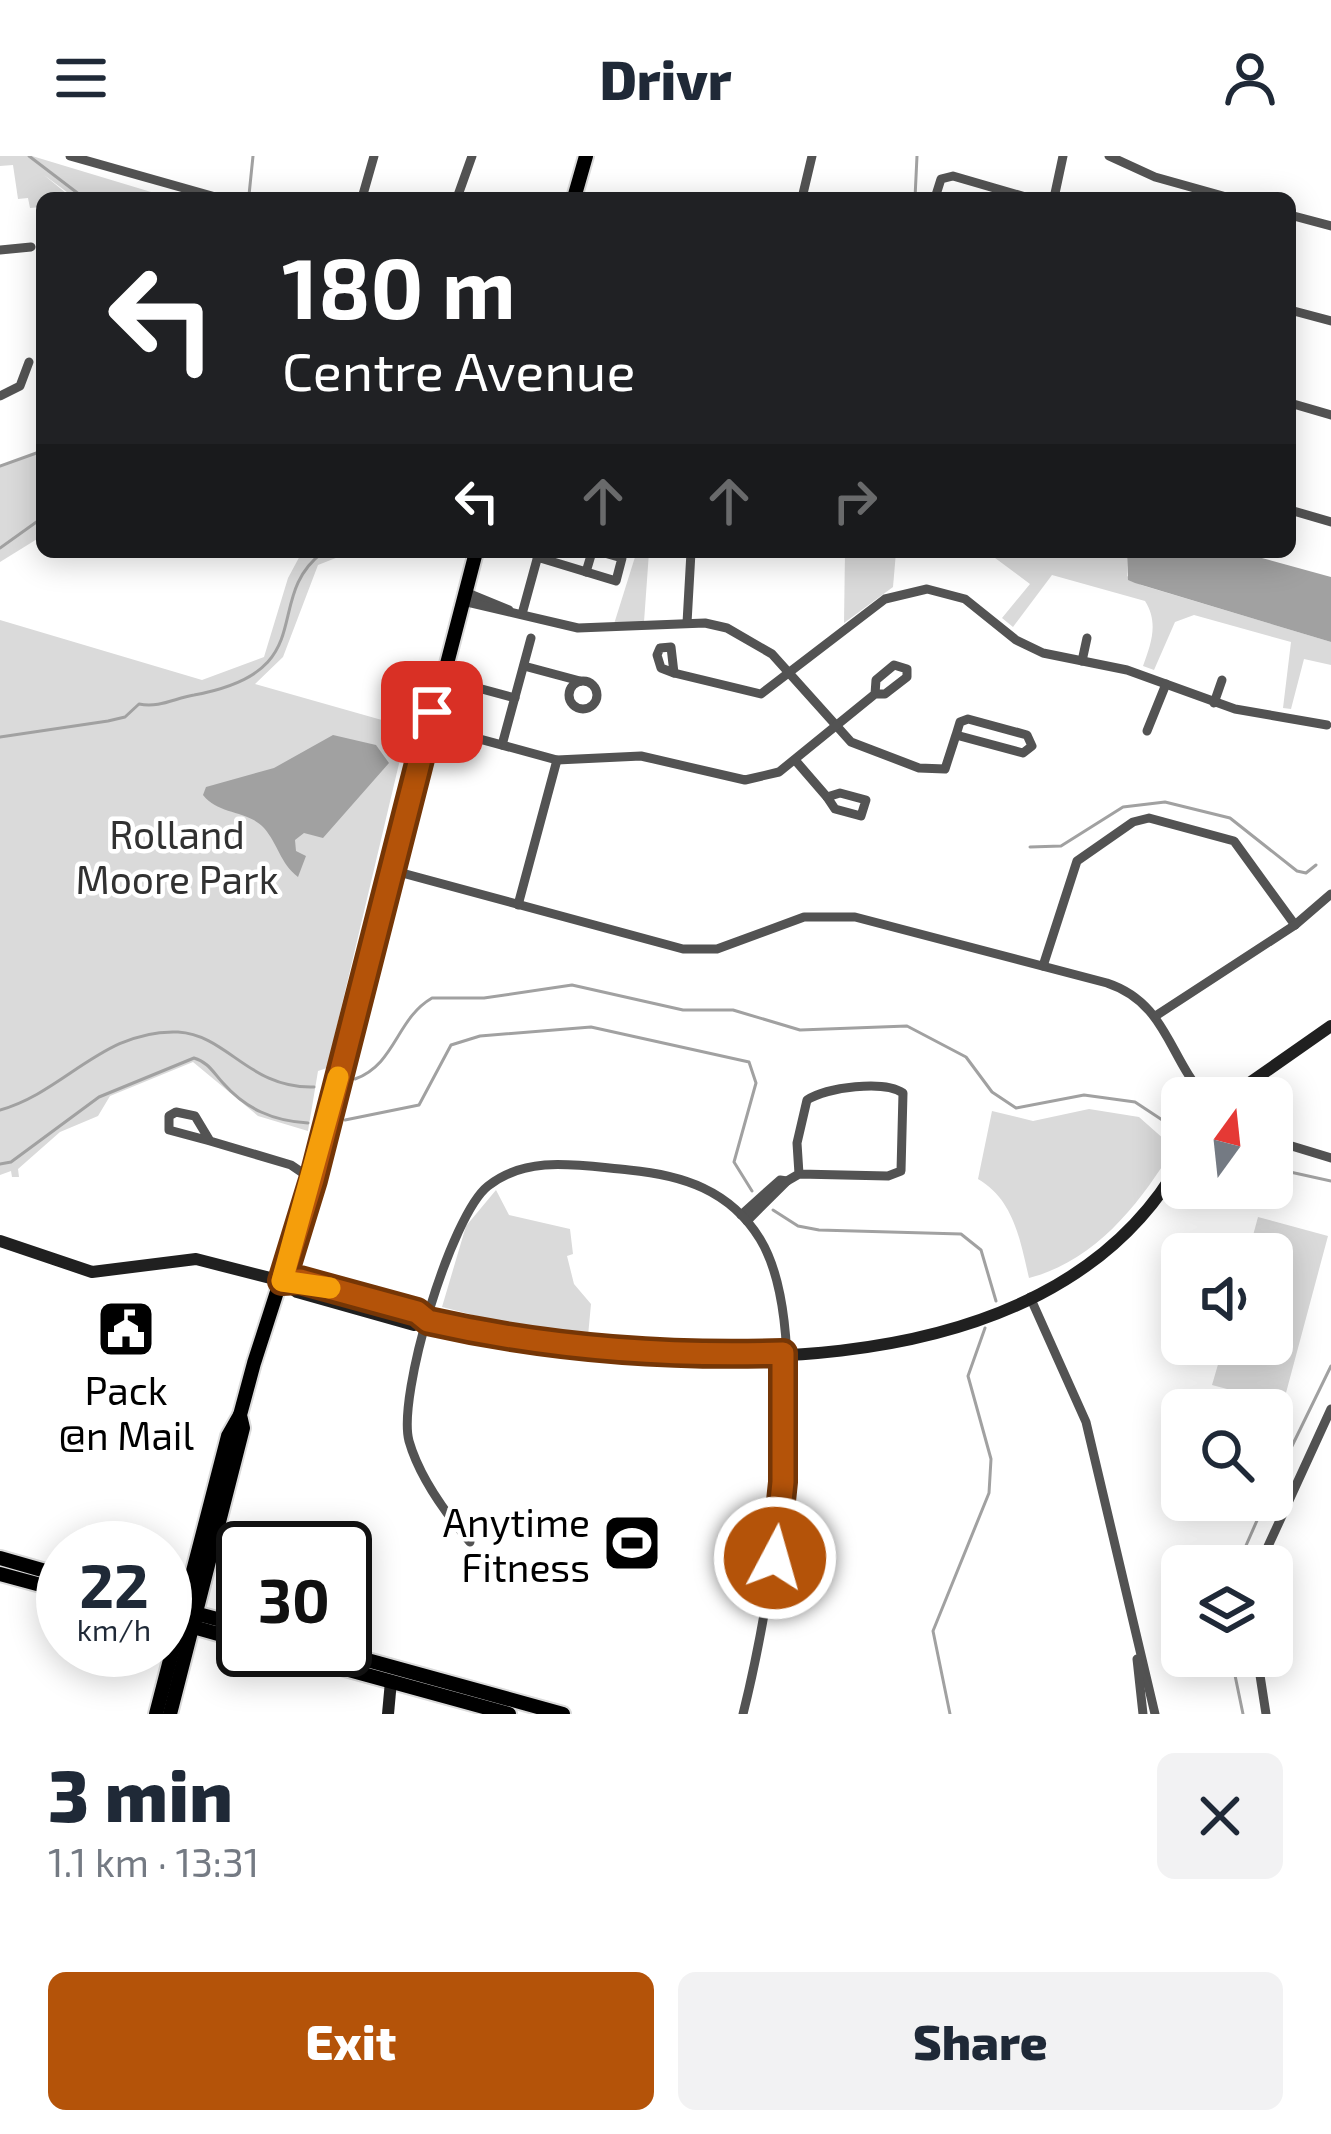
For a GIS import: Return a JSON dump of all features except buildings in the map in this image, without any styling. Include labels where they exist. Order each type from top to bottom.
[{"type":"main road","points":[[576,192],[586,156]]},
{"type":"main road","points":[[192,1585],[227,1436],[240,1415],[313,1180],[474,558]]},
{"type":"main road","points":[[192,1596],[219,1519],[243,1428],[240,1415]]},
{"type":"main road","points":[[219,1519],[231,1449],[227,1436]]},
{"type":"main road","points":[[0,1566],[28,1575],[36,1572]]},
{"type":"main road","points":[[0,1566],[36,1580]]},
{"type":"main road","points":[[372,1661],[563,1714]]},
{"type":"main road","points":[[391,1681],[397,1675],[471,1695],[491,1694]]},
{"type":"main road","points":[[372,1676],[509,1714]]},
{"type":"main road","points":[[156,1714],[167,1677]]},
{"type":"main road","points":[[170,1714],[175,1677]]},
{"type":"street","points":[[70,156],[198,192]]},
{"type":"street","points":[[364,192],[374,156]]},
{"type":"street","points":[[459,192],[472,156]]},
{"type":"street","points":[[803,192],[812,156]]},
{"type":"street","points":[[1055,192],[1063,156]]},
{"type":"street","points":[[1109,156],[1132,160],[1155,177],[1209,192]]},
{"type":"street","points":[[937,192],[941,179],[953,176],[1008,192]]},
{"type":"street","points":[[1296,216],[1331,226]]},
{"type":"street","points":[[0,250],[31,247]]},
{"type":"street","points":[[1296,312],[1331,321]]},
{"type":"street","points":[[0,396],[20,386],[29,362]]},
{"type":"street","points":[[1296,406],[1331,415]]},
{"type":"street","points":[[1296,512],[1331,522]]},
{"type":"street","points":[[522,614],[537,558]]},
{"type":"street","points":[[546,558],[616,581],[622,558]]},
{"type":"street","points":[[586,572],[594,558]]},
{"type":"street","points":[[687,623],[691,558]]},
{"type":"street","points":[[674,673],[750,695],[766,691],[832,644],[885,598],[917,589],[965,599],[1029,647],[1166,684],[1214,703],[1327,725]]},
{"type":"street","points":[[464,597],[596,630],[687,623],[740,632],[764,647],[835,727],[862,750],[940,772],[960,722],[968,718],[1027,735],[1032,746],[1023,753],[956,735]]},
{"type":"street","points":[[502,745],[531,638]]},
{"type":"street","points":[[1082,661],[1087,638]]},
{"type":"street","points":[[524,666],[580,681]]},
{"type":"street","points":[[1214,703],[1222,680]]},
{"type":"street","points":[[1147,731],[1166,684]]},
{"type":"street","points":[[467,686],[514,698]]},
{"type":"street","points":[[428,725],[557,760],[641,756],[745,780],[778,772],[875,694]]},
{"type":"street","points":[[518,905],[557,760]]},
{"type":"street","points":[[795,760],[827,797]]},
{"type":"street","points":[[1043,966],[1076,861],[1133,822],[1149,818],[1234,841],[1294,926]]},
{"type":"street","points":[[391,870],[701,950],[738,943],[804,917],[855,916],[1122,989],[1157,1015],[1194,1077]]},
{"type":"street","points":[[1157,1015],[1294,926],[1331,894]]},
{"type":"street","points":[[1258,1077],[1331,1026]]},
{"type":"street","points":[[744,1218],[799,1174],[887,1176],[901,1171],[904,1093],[888,1087],[824,1092],[807,1100],[796,1143],[799,1174]]},
{"type":"street","points":[[210,1141],[195,1116],[176,1112],[169,1116],[169,1130],[291,1165],[313,1180]]},
{"type":"street","points":[[1293,1146],[1331,1158]]},
{"type":"street","points":[[291,1165],[317,1164]]},
{"type":"street","points":[[470,1542],[416,1459],[407,1428],[409,1398],[428,1321],[454,1233],[468,1206],[489,1185],[526,1167],[552,1164],[676,1176],[707,1189],[744,1218],[769,1255],[778,1282],[783,1353],[783,1482],[777,1541],[743,1714]]},
{"type":"street","points":[[0,1241],[92,1272],[196,1259],[414,1324],[428,1321],[615,1352],[783,1353],[925,1336],[1030,1297],[1124,1240],[1161,1194]]},
{"type":"street","points":[[1030,1297],[1086,1422],[1138,1659],[1155,1714]]},
{"type":"street","points":[[1269,1545],[1331,1409]]},
{"type":"street","points":[[1138,1659],[1143,1714]]},
{"type":"street","points":[[1260,1677],[1266,1714]]},
{"type":"street","points":[[388,1714],[391,1681]]},
{"type":"green space","points":[[0,156],[32,156],[151,192],[67,192],[44,175],[65,192],[36,192],[36,208],[30,208],[28,198],[18,199],[13,165],[0,166]]},
{"type":"green space","points":[[36,453],[36,540],[0,562],[0,466]]},
{"type":"green space","name":"Rolland Moore Park","points":[[299,558],[336,558],[318,565],[283,657],[255,684],[410,728],[405,737],[412,739],[409,751],[402,751],[327,1068],[318,1071],[308,1131],[258,1116],[193,1062],[110,1096],[98,1116],[60,1132],[18,1169],[19,1177],[12,1177],[11,1171],[0,1175],[0,620],[202,680],[264,657]]},
{"type":"green space","points":[[635,558],[649,558],[644,622],[614,624]]},
{"type":"green space","points":[[845,558],[895,558],[893,587],[844,623]]},
{"type":"green space","points":[[995,558],[1127,558],[1127,576],[1141,585],[1331,642],[1331,665],[1304,659],[1291,709],[1283,708],[1291,642],[1194,615],[1175,622],[1154,670],[1143,666],[1153,625],[1145,601],[1052,575],[1013,627],[1002,618],[1030,584]]},
{"type":"green space","points":[[1089,1109],[1139,1117],[1161,1136],[1161,1167],[1131,1209],[1096,1244],[1053,1270],[1029,1278],[1008,1210],[978,1179],[992,1111],[1033,1121]]},
{"type":"green space","points":[[496,1190],[509,1215],[570,1229],[573,1254],[567,1256],[574,1284],[591,1304],[588,1336],[531,1330],[442,1307],[466,1226]]},
{"type":"green space","points":[[1258,1217],[1328,1236],[1287,1389],[1212,1385],[1218,1365],[1293,1365],[1293,1233],[1254,1233]]},
{"type":"shaded area","points":[[1127,558],[1262,558],[1331,577],[1331,642],[1128,580]]},
{"type":"shaded area","points":[[333,735],[376,745],[389,763],[323,838],[304,833],[295,840],[296,851],[306,856],[298,877],[257,822],[203,795],[206,787],[274,768]]},
{"type":"waterway","points":[[29,156],[76,192]]},
{"type":"waterway","points":[[249,192],[253,156]]},
{"type":"waterway","points":[[915,192],[917,156]]},
{"type":"waterway","points":[[0,466],[36,453]]},
{"type":"waterway","points":[[0,548],[36,522]]},
{"type":"waterway","points":[[0,737],[108,721],[125,717],[139,704],[161,704],[234,684],[260,669],[275,652],[295,591],[317,558]]},
{"type":"waterway","points":[[1030,847],[1061,846],[1123,807],[1165,802],[1230,818],[1297,871],[1306,873],[1316,865]]},
{"type":"waterway","points":[[355,1079],[379,1063],[411,1017],[432,998],[484,998],[572,985],[683,1010],[733,1010],[800,1030],[907,1026],[966,1057],[992,1092],[1016,1108],[1084,1095],[1135,1102],[1161,1119]]},
{"type":"waterway","points":[[345,1120],[419,1105],[451,1045],[480,1036],[591,1027],[749,1062],[756,1083],[734,1162],[752,1191]]},
{"type":"waterway","points":[[0,1110],[45,1090],[128,1040],[178,1032],[211,1042],[272,1080],[314,1087]]},
{"type":"waterway","points":[[0,1164],[11,1162],[99,1097],[194,1058],[251,1107],[283,1120],[308,1123]]},
{"type":"waterway","points":[[1293,1173],[1331,1181]]},
{"type":"waterway","points":[[773,1210],[798,1226],[819,1230],[961,1234],[981,1250],[996,1301]]},
{"type":"waterway","points":[[950,1714],[933,1631],[989,1493],[991,1459],[968,1376],[985,1328]]},
{"type":"waterway","points":[[1293,1444],[1331,1366]]},
{"type":"waterway","points":[[1246,1545],[1257,1521]]},
{"type":"waterway","points":[[1235,1677],[1243,1714]]},
{"type":"slow traffic","points":[[330,1288],[282,1281],[338,1077]]},
{"type":"place","name":"Pack @n Mail","points":[[126,1329]]},
{"type":"place","name":"Anytime Fitness","points":[[632,1543]]},
{"type":"route","points":[[432,712],[313,1180],[282,1281],[300,1280],[417,1312],[428,1321],[532,1342],[665,1355],[783,1353],[783,1482],[775,1558]]}]
